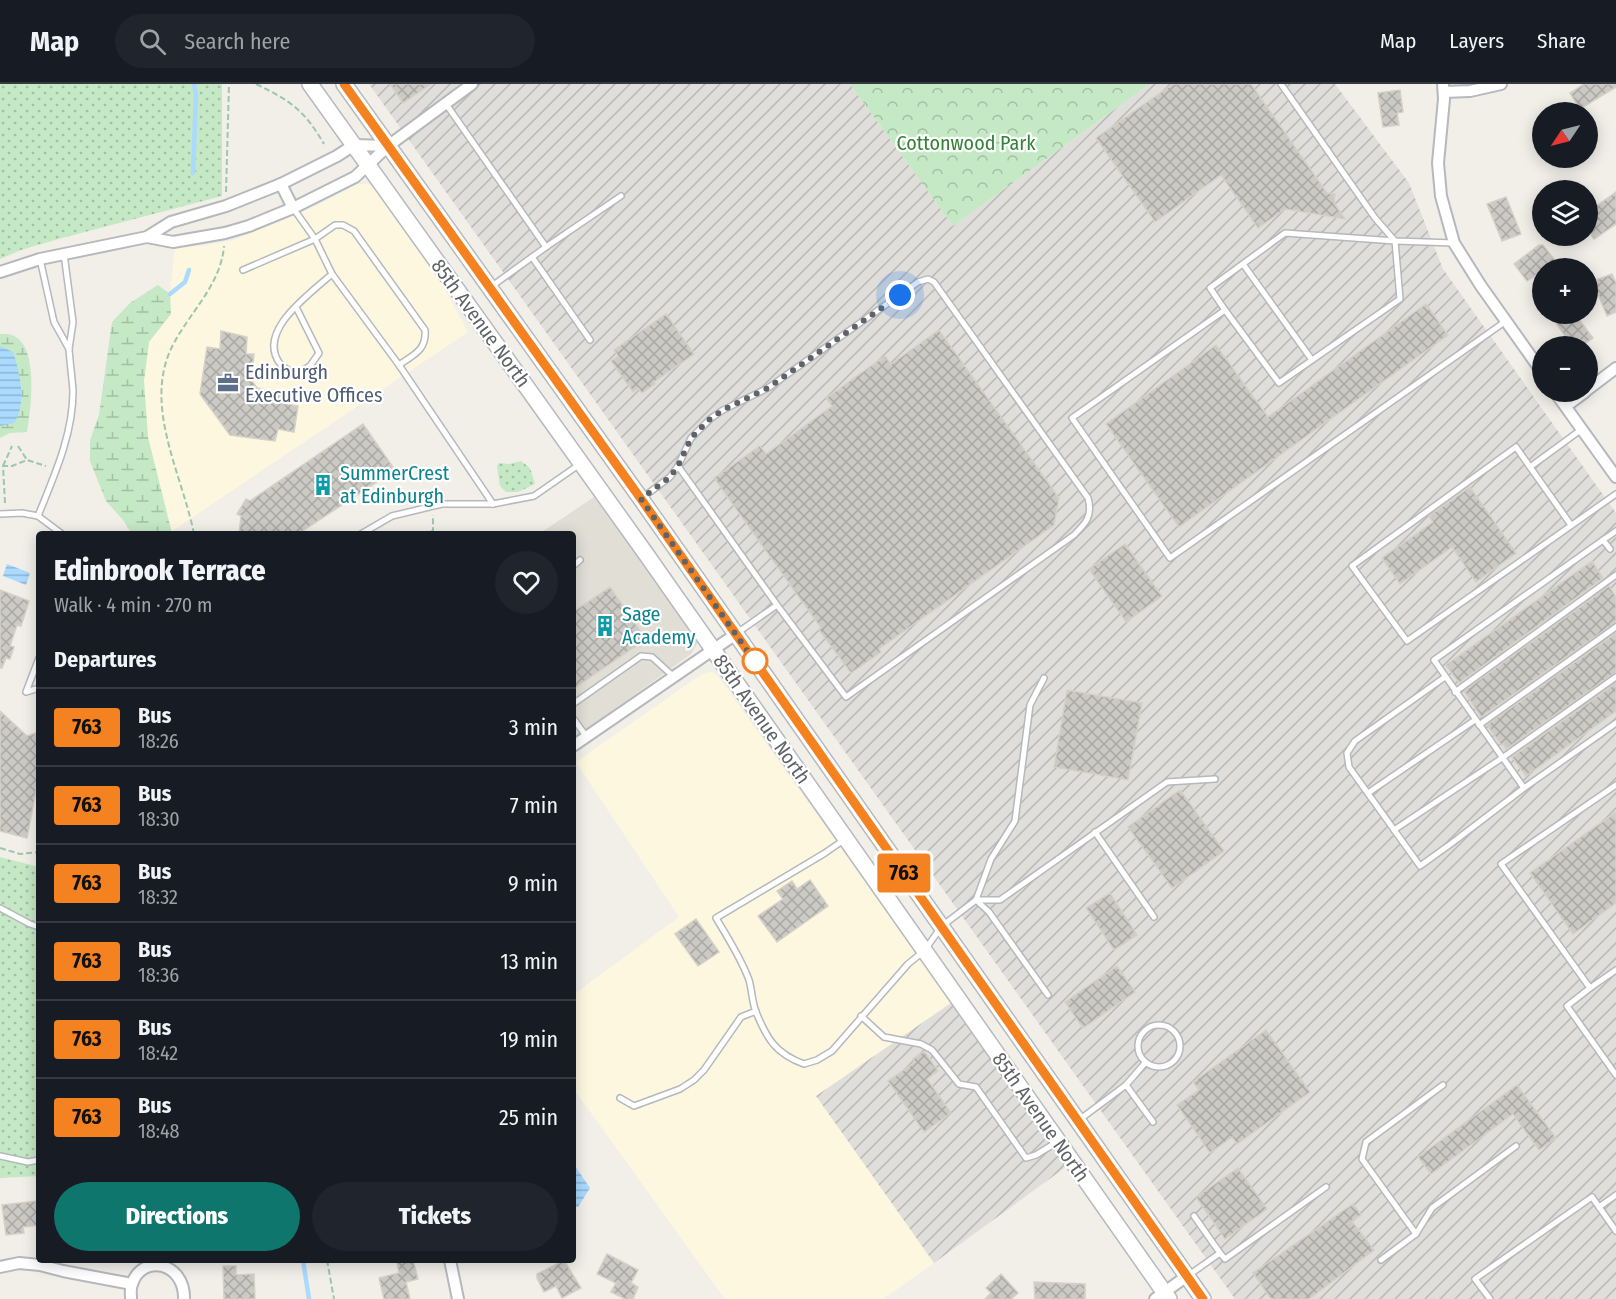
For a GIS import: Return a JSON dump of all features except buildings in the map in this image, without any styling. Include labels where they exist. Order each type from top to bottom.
[{"type":"main road","name":"85th Avenue North","points":[[310,84],[846,838],[1058,1141],[1163,1297]]},
{"type":"main road","name":"85th Avenue North","points":[[347,85],[1203,1299]]},
{"type":"street","points":[[147,237],[173,242],[225,233],[293,208],[355,177],[388,146],[472,84]]},
{"type":"street","points":[[1501,84],[1470,91],[1443,88],[1438,163],[1441,196],[1454,243],[1532,358]]},
{"type":"street","points":[[0,272],[40,259],[147,237],[171,222],[226,206],[282,184],[354,145],[388,146]]},
{"type":"street","points":[[282,184],[293,208]]},
{"type":"street","points":[[1598,382],[1616,368]]},
{"type":"street","points":[[1563,402],[1616,477]]},
{"type":"street","points":[[1566,406],[1571,402]]},
{"type":"street","points":[[576,744],[736,634]]},
{"type":"street","points":[[0,1268],[20,1263],[40,1265],[132,1284]]},
{"type":"street","points":[[451,1263],[458,1299]]},
{"type":"street","points":[[131,1299],[132,1284],[139,1272],[152,1266],[166,1267],[178,1274],[184,1287],[184,1299]]},
{"type":"street","points":[[1163,1297],[1187,1276]]},
{"type":"lane","points":[[1281,84],[1375,218],[1395,241],[1400,298],[1279,383],[1210,288],[1285,233],[1395,241],[1454,243]]},
{"type":"lane","points":[[446,104],[546,247]]},
{"type":"lane","points":[[490,288],[621,196]]},
{"type":"lane","points":[[293,208],[315,239],[332,274],[399,365],[493,504]]},
{"type":"lane","points":[[243,270],[315,239],[335,225],[343,225],[354,231],[426,330],[426,340],[420,350],[399,365]]},
{"type":"lane","points":[[38,516],[59,463],[67,433],[73,391],[69,349],[73,322],[64,254]]},
{"type":"lane","points":[[532,257],[590,340]]},
{"type":"lane","points":[[40,259],[54,322],[69,349]]},
{"type":"lane","points":[[1243,264],[1312,360]]},
{"type":"lane","points":[[296,307],[319,353],[310,366],[297,374],[282,366],[273,350],[275,336],[283,320],[296,307],[332,274]]},
{"type":"lane","points":[[641,499],[670,477],[678,466],[691,438],[710,419],[723,410],[768,388],[918,282],[928,279],[934,282],[1088,498],[1091,509],[1088,519],[1074,535],[846,697],[678,466]]},
{"type":"lane","points":[[1225,309],[1072,418],[1170,558],[1506,321]]},
{"type":"lane","points":[[1530,467],[1582,429]]},
{"type":"lane","points":[[1571,525],[1516,447],[1352,566],[1407,641],[1616,494]]},
{"type":"lane","points":[[367,531],[392,516],[442,504],[493,504],[534,496],[581,463]]},
{"type":"lane","points":[[0,514],[22,513],[38,516],[58,531]]},
{"type":"lane","points":[[1524,788],[1434,660],[1616,531]]},
{"type":"lane","points":[[1603,540],[1610,549]]},
{"type":"lane","points":[[576,564],[580,561]]},
{"type":"lane","points":[[1455,692],[1616,575]]},
{"type":"lane","points":[[736,634],[777,605]]},
{"type":"lane","points":[[1368,793],[1477,723],[1616,627]]},
{"type":"lane","points":[[576,702],[641,656],[652,657],[674,677]]},
{"type":"lane","points":[[36,665],[26,692],[36,689]]},
{"type":"lane","points":[[1444,677],[1355,741],[1347,753],[1349,767],[1420,866],[1616,723]]},
{"type":"lane","points":[[1394,831],[1616,677]]},
{"type":"lane","points":[[846,838],[716,918],[735,950],[749,981],[756,1011],[771,1041],[779,1052],[804,1064],[817,1060],[832,1051],[908,964],[924,951],[942,926],[976,900],[991,859],[1015,821],[1030,705],[1044,678]]},
{"type":"lane","points":[[576,722],[587,738]]},
{"type":"lane","points":[[976,900],[1000,900],[1167,782],[1215,779]]},
{"type":"lane","points":[[1590,988],[1501,864],[1616,785]]},
{"type":"lane","points":[[1095,832],[1154,917]]},
{"type":"lane","points":[[976,900],[990,912],[1047,994]]},
{"type":"lane","points":[[0,908],[36,926]]},
{"type":"lane","points":[[1616,969],[1567,1006],[1616,1075]]},
{"type":"lane","points":[[620,1098],[634,1106],[680,1089],[704,1070],[741,1017],[756,1011]]},
{"type":"lane","points":[[861,1016],[884,1037],[921,1044],[932,1050],[959,1084],[976,1088],[1026,1158],[1036,1155],[1058,1141]]},
{"type":"lane","points":[[1157,1025],[1171,1029],[1180,1047],[1175,1059],[1164,1067],[1151,1066],[1146,1063],[1141,1058],[1137,1044],[1144,1031],[1157,1025]]},
{"type":"lane","points":[[1078,1120],[1126,1085],[1146,1063]]},
{"type":"lane","points":[[1126,1085],[1153,1122]]},
{"type":"lane","points":[[1416,1234],[1362,1159],[1366,1142],[1443,1085]]},
{"type":"lane","points":[[1381,1260],[1416,1234],[1432,1208],[1516,1146]]},
{"type":"lane","points":[[0,1156],[28,1162],[36,1161]]},
{"type":"lane","points":[[1194,1216],[1225,1259],[1326,1187]]},
{"type":"lane","points":[[1599,1207],[1616,1195]]},
{"type":"lane","points":[[1490,1299],[1476,1279],[1593,1197],[1616,1231]]},
{"type":"lane","points":[[1187,1276],[1220,1253]]},
{"type":"path","points":[[226,199],[229,84]]},
{"type":"path","points":[[256,84],[298,108],[324,144]]},
{"type":"path","points":[[193,531],[165,429],[162,383],[167,357],[173,344],[217,272],[224,241]]},
{"type":"path","points":[[5,503],[3,466],[12,446]]},
{"type":"path","points":[[18,446],[27,459],[46,466]]},
{"type":"path","points":[[3,466],[12,466],[27,459]]},
{"type":"path","points":[[433,531],[434,506]]},
{"type":"path","points":[[0,848],[20,854],[36,852]]},
{"type":"path","points":[[327,1263],[333,1299]]},
{"type":"shaded area","points":[[369,84],[850,84],[953,226],[1150,84],[1335,84],[1409,183],[1443,269],[1532,395],[1532,402],[1537,402],[1616,513],[1616,1299],[1235,1299]]},
{"type":"shaded area","points":[[358,184],[375,187],[439,278],[468,332],[172,531],[148,437],[144,381],[149,342],[171,314],[170,294],[175,248],[234,240],[312,208]]},
{"type":"shaded area","points":[[594,497],[694,631],[698,642],[691,654],[576,737],[576,531],[543,531]]},
{"type":"shaded area","points":[[712,672],[718,676],[951,1003],[817,1096],[934,1263],[883,1299],[725,1299],[576,1092],[576,993],[679,917],[576,762],[702,674]]},
{"type":"shaded area","points":[[951,1003],[1066,1167],[934,1263],[816,1096]]},
{"type":"green space","points":[[0,84],[222,84],[222,196],[62,238],[0,259]]},
{"type":"green space","name":"Cottonwood Park","points":[[850,84],[1150,84],[953,226]]},
{"type":"green space","points":[[158,285],[170,294],[171,314],[149,342],[144,381],[148,437],[171,531],[130,531],[106,501],[90,461],[90,440],[99,415],[112,322],[130,303]]},
{"type":"green space","points":[[0,334],[13,335],[22,342],[30,366],[31,395],[27,432],[10,433],[0,438]]},
{"type":"green space","points":[[521,461],[530,468],[535,484],[518,492],[506,492],[500,486],[497,466],[499,463],[509,464]]},
{"type":"green space","points":[[0,857],[36,866],[36,1176],[0,1178]]},
{"type":"water","points":[[0,346],[13,352],[20,379],[21,398],[14,423],[0,426]]},
{"type":"water","points":[[7,564],[30,573],[26,585],[3,576]]},
{"type":"water","points":[[576,1167],[590,1188],[576,1207]]},
{"type":"waterway","points":[[193,173],[196,95],[194,84]]},
{"type":"waterway","points":[[170,294],[185,282],[189,270]]},
{"type":"waterway","points":[[303,1263],[309,1299]]},
{"type":"bus line","name":"763","points":[[344,84],[641,499],[1203,1299]]},
{"type":"place","name":"Edinburgh Executive Offices","points":[[228,383]]},
{"type":"place","name":"SummerCrest at Edinburgh","points":[[323,485]]},
{"type":"place","name":"Sage Academy","points":[[605,626]]},
{"type":"route","points":[[755,661],[760,669],[641,499],[670,477],[678,466],[691,438],[710,419],[723,410],[761,393],[900,295]]}]
